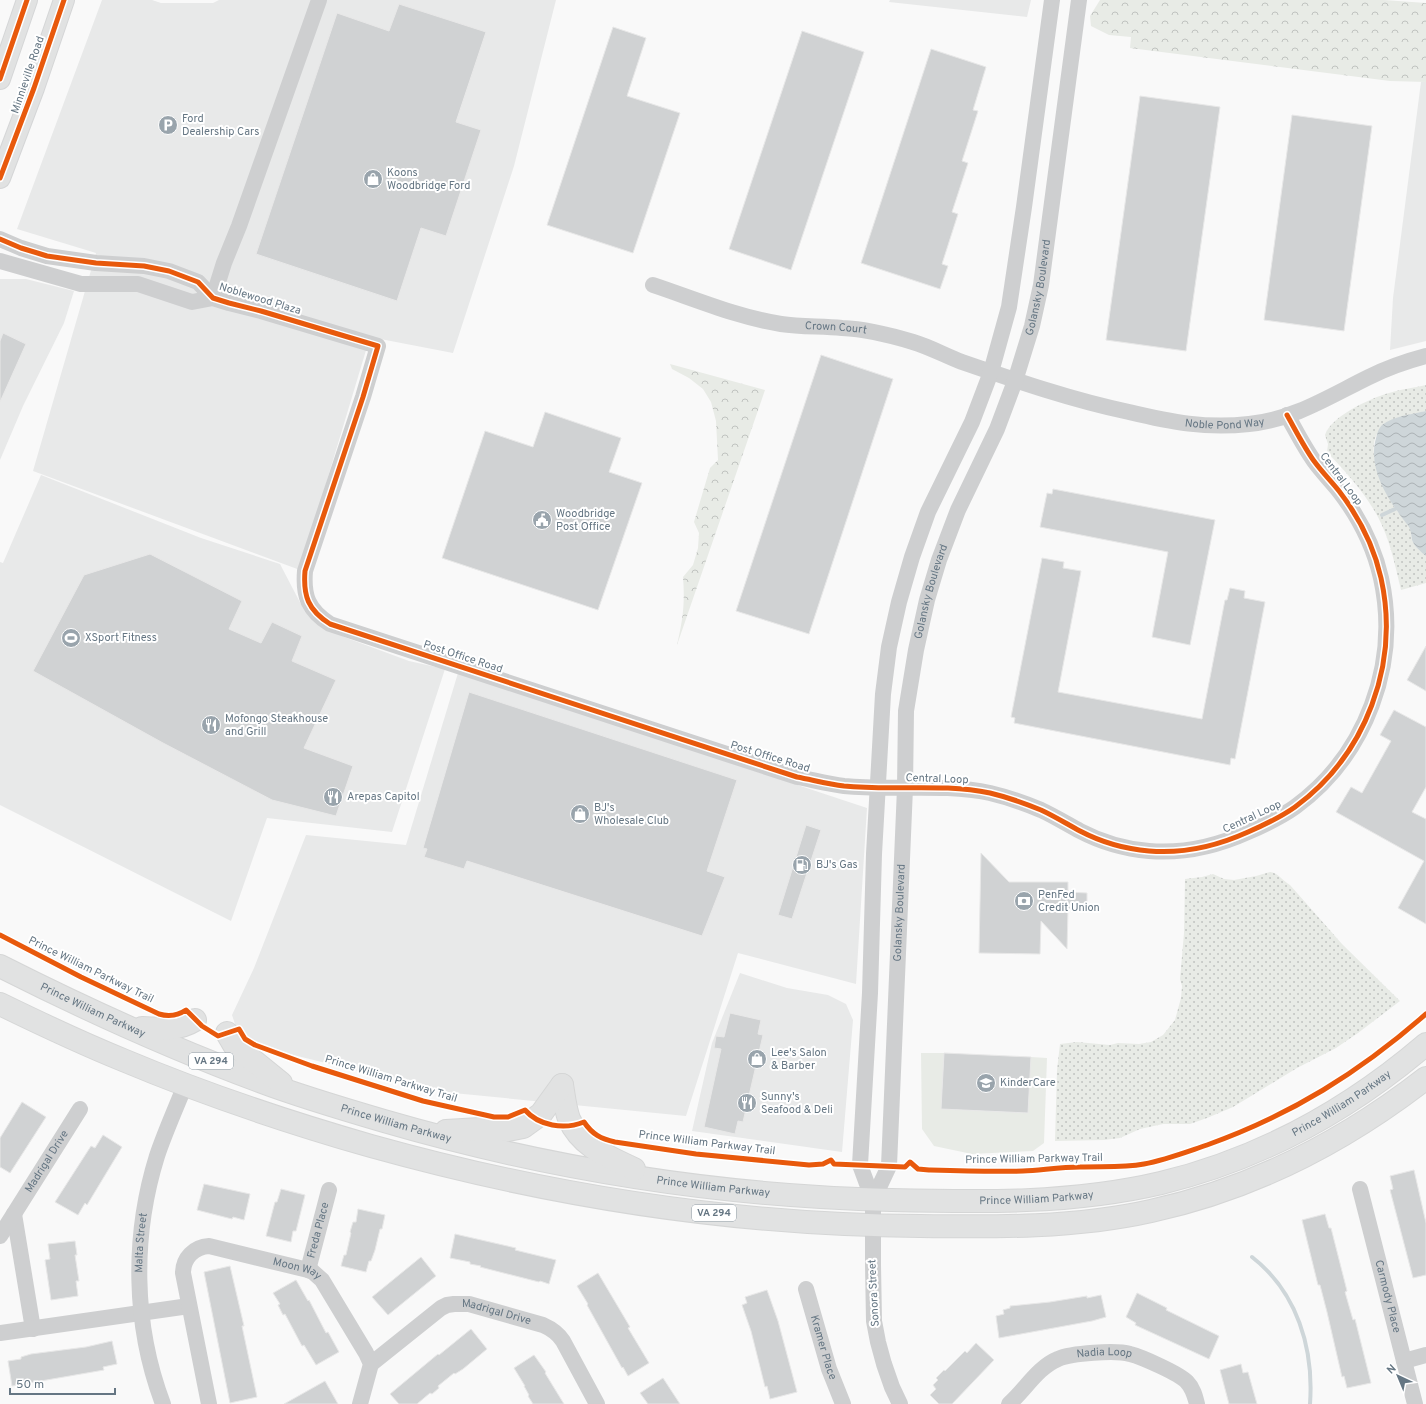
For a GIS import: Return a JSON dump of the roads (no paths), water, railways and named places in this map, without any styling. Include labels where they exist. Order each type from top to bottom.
[{"type":"highway","name":"Prince William Parkway","points":[[0,966],[128,1027],[245,1076],[351,1112],[421,1132],[547,1161],[655,1179],[751,1192],[874,1200],[952,1202],[1018,1201],[1072,1197],[1126,1190],[1163,1182],[1242,1157],[1324,1117],[1355,1098],[1400,1066],[1426,1044]]},
{"type":"highway","name":"VA 294","points":[[0,1004],[124,1061],[185,1085],[248,1108],[429,1162],[488,1176],[593,1197],[654,1207],[782,1221],[873,1226],[974,1227],[1075,1223],[1119,1218],[1196,1200],[1287,1165],[1319,1149],[1396,1101],[1426,1078]]},
{"type":"highway","points":[[128,1027],[162,1029],[174,1028],[186,1025],[195,1020]]},
{"type":"highway","points":[[227,1033],[234,1045],[295,1093]]},
{"type":"highway","points":[[421,1132],[480,1129],[508,1130],[519,1128],[528,1124],[541,1114],[562,1085],[569,1119],[584,1140],[596,1151],[655,1179]]},
{"type":"main road","points":[[0,80],[27,0]]},
{"type":"main road","name":"Minnieville Road","points":[[0,178],[34,88],[64,0]]},
{"type":"street","name":"Noblewood Plaza","points":[[214,298],[224,263],[250,196],[319,0]]},
{"type":"street","name":"Golansky Boulevard","points":[[874,1200],[860,1165],[870,1000],[877,787],[882,694],[889,648],[899,602],[912,557],[928,512],[972,422],[1001,341],[1009,307],[1024,207],[1052,0]]},
{"type":"street","name":"Golansky Boulevard","points":[[873,1226],[874,1200],[889,1166],[906,711],[916,650],[927,600],[939,560],[958,510],[997,429],[1016,380],[1032,326],[1041,285],[1079,0]]},
{"type":"street","name":"Noblewood Plaza","points":[[0,239],[21,248],[47,256],[96,263],[144,266],[169,271],[198,282],[214,298],[378,346]]},
{"type":"street","name":"Noblewood Plaza","points":[[0,261],[81,284],[138,284],[192,302],[214,298]]},
{"type":"street","name":"Crown Court","points":[[653,285],[756,320],[784,325],[844,328],[877,333],[915,343],[1016,380]]},
{"type":"street","name":"Post Office Road","points":[[378,346],[365,391],[305,571],[304,586],[306,597],[312,608],[320,617],[330,624],[797,776],[824,783],[846,786],[877,787]]},
{"type":"street","name":"Noble Pond Way","points":[[1016,380],[1107,408],[1191,425],[1219,426],[1251,424],[1287,415],[1324,401],[1370,376],[1394,366],[1426,356]]},
{"type":"street","name":"Central Loop","points":[[877,787],[946,788],[990,793],[1043,811],[1099,840],[1122,847],[1147,851],[1173,852],[1186,851],[1214,845],[1262,826],[1294,808],[1323,782],[1342,761],[1353,745],[1375,699],[1383,667],[1385,648],[1386,622],[1384,598],[1381,578],[1375,557],[1359,522],[1338,490],[1308,453],[1287,415]]},
{"type":"street","name":"Malta Street","points":[[163,1404],[152,1370],[141,1313],[139,1284],[140,1253],[147,1197],[157,1156],[185,1085]]},
{"type":"street","name":"Madrigal Drive","points":[[0,1236],[80,1109]]},
{"type":"street","name":"Carmody Place","points":[[1360,1189],[1415,1404]]},
{"type":"street","name":"Freda Place","points":[[308,1270],[329,1190]]},
{"type":"street","points":[[14,1214],[33,1329]]},
{"type":"street","name":"Sonora Street","points":[[873,1226],[874,1321],[884,1364],[900,1404]]},
{"type":"street","name":"Moon Way","points":[[209,1404],[183,1269],[188,1256],[199,1248],[209,1246],[308,1270],[318,1276],[326,1284],[371,1364]]},
{"type":"street","name":"Kramer Place","points":[[806,1289],[829,1369],[843,1404]]},
{"type":"street","name":"Madrigal Drive","points":[[371,1364],[441,1308],[454,1304],[469,1304],[544,1325],[552,1329],[563,1341],[597,1404]]},
{"type":"street","points":[[0,1333],[189,1306]]},
{"type":"street","name":"Nadia Loop","points":[[1009,1404],[1043,1369],[1058,1359],[1112,1352],[1131,1354],[1181,1377],[1192,1389],[1198,1404]]},
{"type":"street","points":[[1404,1361],[1426,1355]]},
{"type":"street","points":[[360,1404],[371,1364]]},
{"type":"water","points":[[1426,411],[1426,556],[1414,544],[1409,527],[1387,495],[1378,475],[1374,453],[1377,433],[1382,425],[1397,417]]},
{"type":"waterway","points":[[1382,515],[1395,509]]},
{"type":"waterway","points":[[1252,1257],[1268,1271],[1281,1287],[1291,1304],[1299,1323],[1309,1362],[1311,1383],[1310,1404]]},
{"type":"place","name":"Ford Dealership Cars","points":[[168,125]]},
{"type":"place","name":"Koons Woodbridge Ford","points":[[373,179]]},
{"type":"place","name":"Woodbridge Post Office","points":[[542,520]]},
{"type":"place","name":"XSport Fitness","points":[[71,638]]},
{"type":"place","name":"Mofongo Steakhouse and Grill","points":[[211,725]]},
{"type":"place","name":"Arepas Capitol","points":[[333,797]]},
{"type":"place","name":"BJ's Wholesale Club","points":[[580,814]]},
{"type":"place","name":"BJ's Gas","points":[[802,865]]},
{"type":"place","name":"PenFed Credit Union","points":[[1024,901]]},
{"type":"place","name":"Lee's Salon & Barber","points":[[757,1059]]},
{"type":"place","name":"KinderCare","points":[[986,1083]]},
{"type":"place","name":"Sunny's Seafood & Deli","points":[[747,1103]]}]
